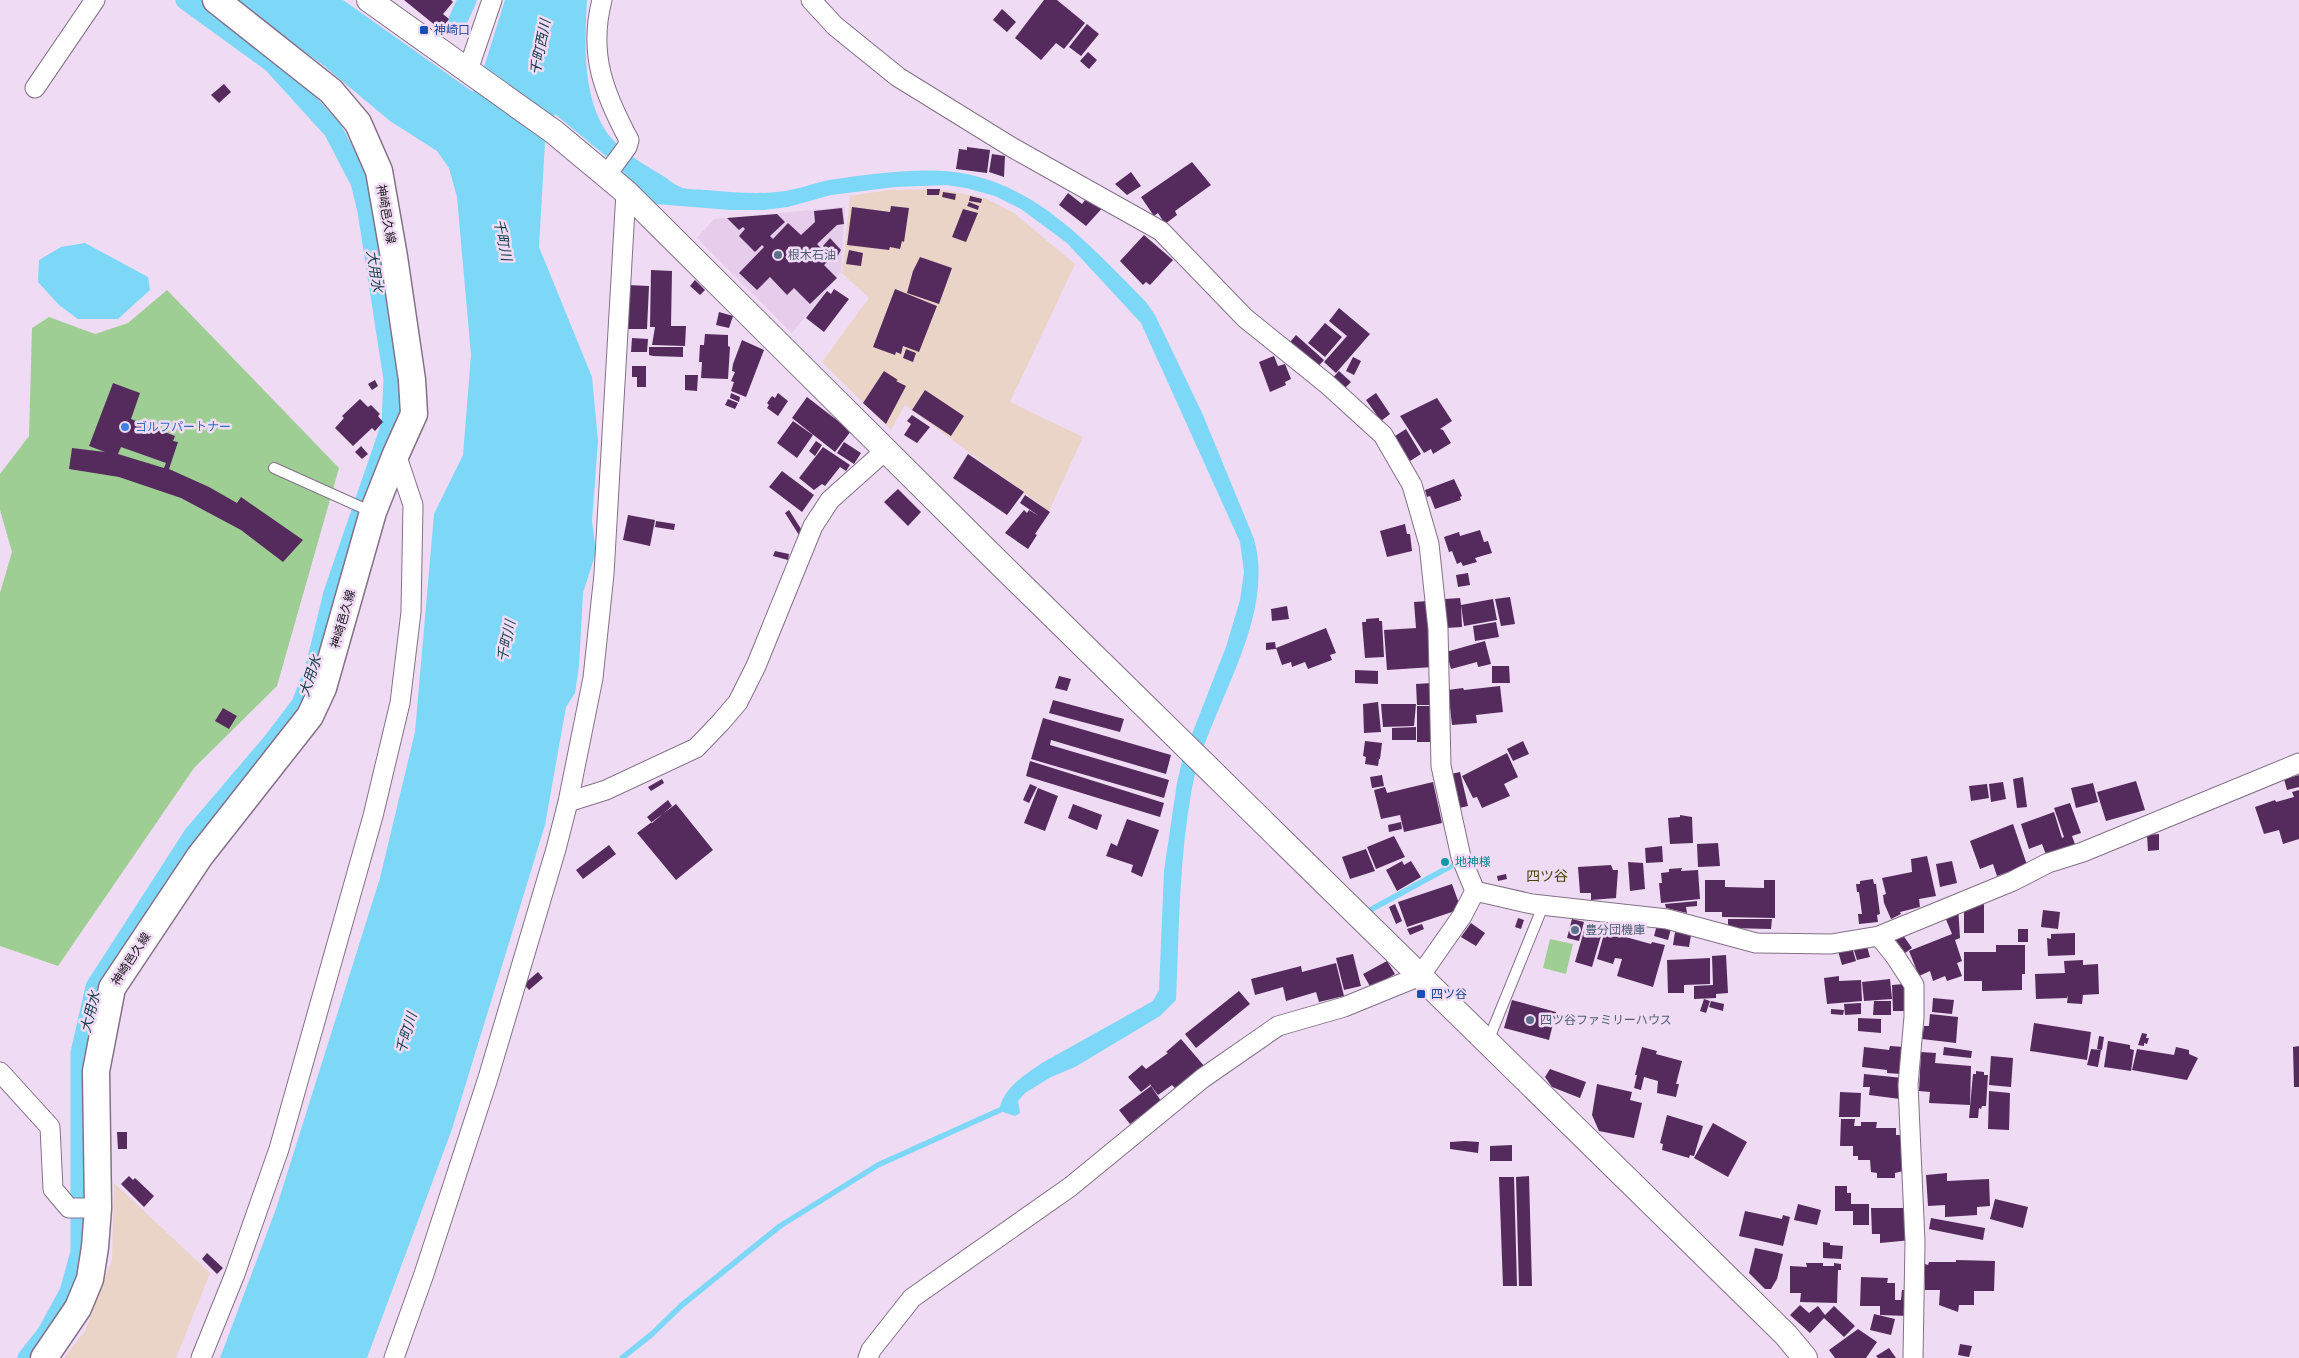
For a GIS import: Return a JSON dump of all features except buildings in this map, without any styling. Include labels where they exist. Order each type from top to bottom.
[{"type":"main road","name":"神崎邑久線","points":[[44,1358],[78,1308],[90,1279],[98,1208],[96,1071],[112,988],[200,856],[310,716],[323,688],[365,509],[396,454],[414,414],[412,380],[379,171],[358,123],[331,91],[216,0]]},
{"type":"street","points":[[36,88],[95,0]]},
{"type":"street","points":[[369,0],[473,73],[609,173],[1180,741],[1786,1335],[1805,1358]]},
{"type":"street","points":[[473,73],[492,0]]},
{"type":"street","points":[[602,0],[596,45],[601,78],[612,108],[629,140],[627,147],[609,173]]},
{"type":"street","points":[[811,0],[835,26],[898,77],[1013,148],[1161,231],[1245,318],[1327,384],[1383,435],[1412,485],[1429,544],[1438,629],[1441,766],[1460,857],[1474,890],[1462,916],[1420,976],[1344,1007],[1278,1026],[1203,1078],[1070,1187],[912,1298],[871,1350],[868,1358]]},
{"type":"street","points":[[394,1358],[424,1274],[488,1078],[556,849],[568,802],[593,678],[604,574],[626,192]]},
{"type":"street","points":[[568,802],[606,790],[696,748],[721,722],[738,702],[756,666],[813,526],[830,500],[886,450]]},
{"type":"street","points":[[201,1358],[235,1274],[279,1149],[373,816],[400,703],[411,612],[413,505],[396,454]]},
{"type":"street","points":[[1474,890],[1543,906],[1668,919],[1756,943],[1831,944],[1879,936],[2012,881],[2048,864],[2083,852],[2299,763]]},
{"type":"street","points":[[1879,936],[1914,985],[1914,1017],[1908,1085],[1915,1242],[1913,1358]]},
{"type":"street","points":[[0,1072],[50,1127],[53,1188],[69,1208],[98,1208]]},
{"type":"lane","points":[[274,468],[365,509]]},
{"type":"lane","points":[[1488,1042],[1543,906]]},
{"type":"shaded area","points":[[939,189],[985,198],[1014,213],[1075,264],[1010,402],[1083,437],[1049,511],[905,405],[891,430],[822,362],[869,298],[842,273],[850,196],[888,190]]},
{"type":"shaded area","name":"根木石油","points":[[845,207],[841,272],[792,333],[697,238],[714,219]]},
{"type":"shaded area","points":[[114,1183],[210,1273],[176,1358],[64,1358],[85,1331],[112,1259]]},
{"type":"green space","name":"ゴルフパートナー","points":[[167,290],[339,468],[277,686],[194,768],[58,966],[0,946],[0,593],[12,552],[0,510],[0,474],[29,436],[32,328],[49,317],[95,334],[128,323]]},
{"type":"green space","points":[[1550,939],[1573,944],[1566,974],[1543,968]]},
{"type":"water","points":[[232,0],[343,0],[473,92],[485,64],[505,0],[587,0],[586,62],[591,93],[601,123],[606,132],[628,154],[678,186],[691,189],[765,193],[790,190],[829,180],[863,175],[938,171],[971,175],[998,183],[1045,209],[1088,244],[1146,302],[1155,315],[1203,415],[1254,539],[1259,570],[1256,601],[1248,633],[1211,727],[1192,788],[1182,867],[1176,1000],[1160,1016],[1075,1067],[1051,1077],[1025,1093],[1018,1101],[1020,1113],[1015,1116],[1003,1112],[1000,1106],[1003,1099],[1012,1086],[1023,1076],[1042,1063],[1153,1001],[1159,990],[1164,871],[1177,783],[1183,757],[1226,647],[1240,600],[1244,572],[1240,542],[1141,323],[1067,243],[1021,209],[995,196],[947,185],[895,187],[831,195],[788,207],[763,210],[730,210],[656,204],[607,157],[555,114],[545,142],[539,247],[592,377],[598,441],[592,521],[596,552],[583,593],[579,666],[575,693],[566,707],[545,825],[452,1129],[367,1358],[220,1358],[276,1209],[380,878],[415,732],[434,514],[463,455],[471,355],[457,197],[449,168],[437,151],[390,121],[323,65]]},
{"type":"water","points":[[85,243],[148,277],[150,290],[118,319],[78,319],[59,305],[38,282],[39,260],[61,247]]},
{"type":"waterway","name":"大用水","points":[[27,1358],[46,1334],[69,1292],[80,1252],[80,1053],[95,987],[193,835],[273,741],[301,704],[315,667],[333,593],[391,424],[393,379],[367,211],[360,182],[333,130],[272,63],[185,0]]},
{"type":"waterway","points":[[458,20],[467,0]]},
{"type":"waterway","points":[[1372,909],[1451,866]]},
{"type":"waterway","points":[[622,1358],[652,1334],[682,1305],[780,1226],[878,1165],[1009,1106]]},
{"type":"place","name":"神崎口","points":[[424,30]]},
{"type":"place","name":"根木石油","points":[[778,255]]},
{"type":"place","name":"ゴルフパートナー","points":[[125,427]]},
{"type":"place","name":"地神様","points":[[1445,862]]},
{"type":"place","name":"豊分団機庫","points":[[1575,930]]},
{"type":"place","name":"四ツ谷","points":[[1421,994]]},
{"type":"place","name":"四ツ谷ファミリーハウス","points":[[1530,1020]]},
{"type":"district","name":"四ツ谷","points":[[1547,876]]},
{"type":"water label","name":"千町西川","points":[[540,47]]},
{"type":"water label","name":"千町川","points":[[503,240]]},
{"type":"water label","name":"千町川","points":[[506,641]]},
{"type":"water label","name":"千町川","points":[[406,1033]]}]
